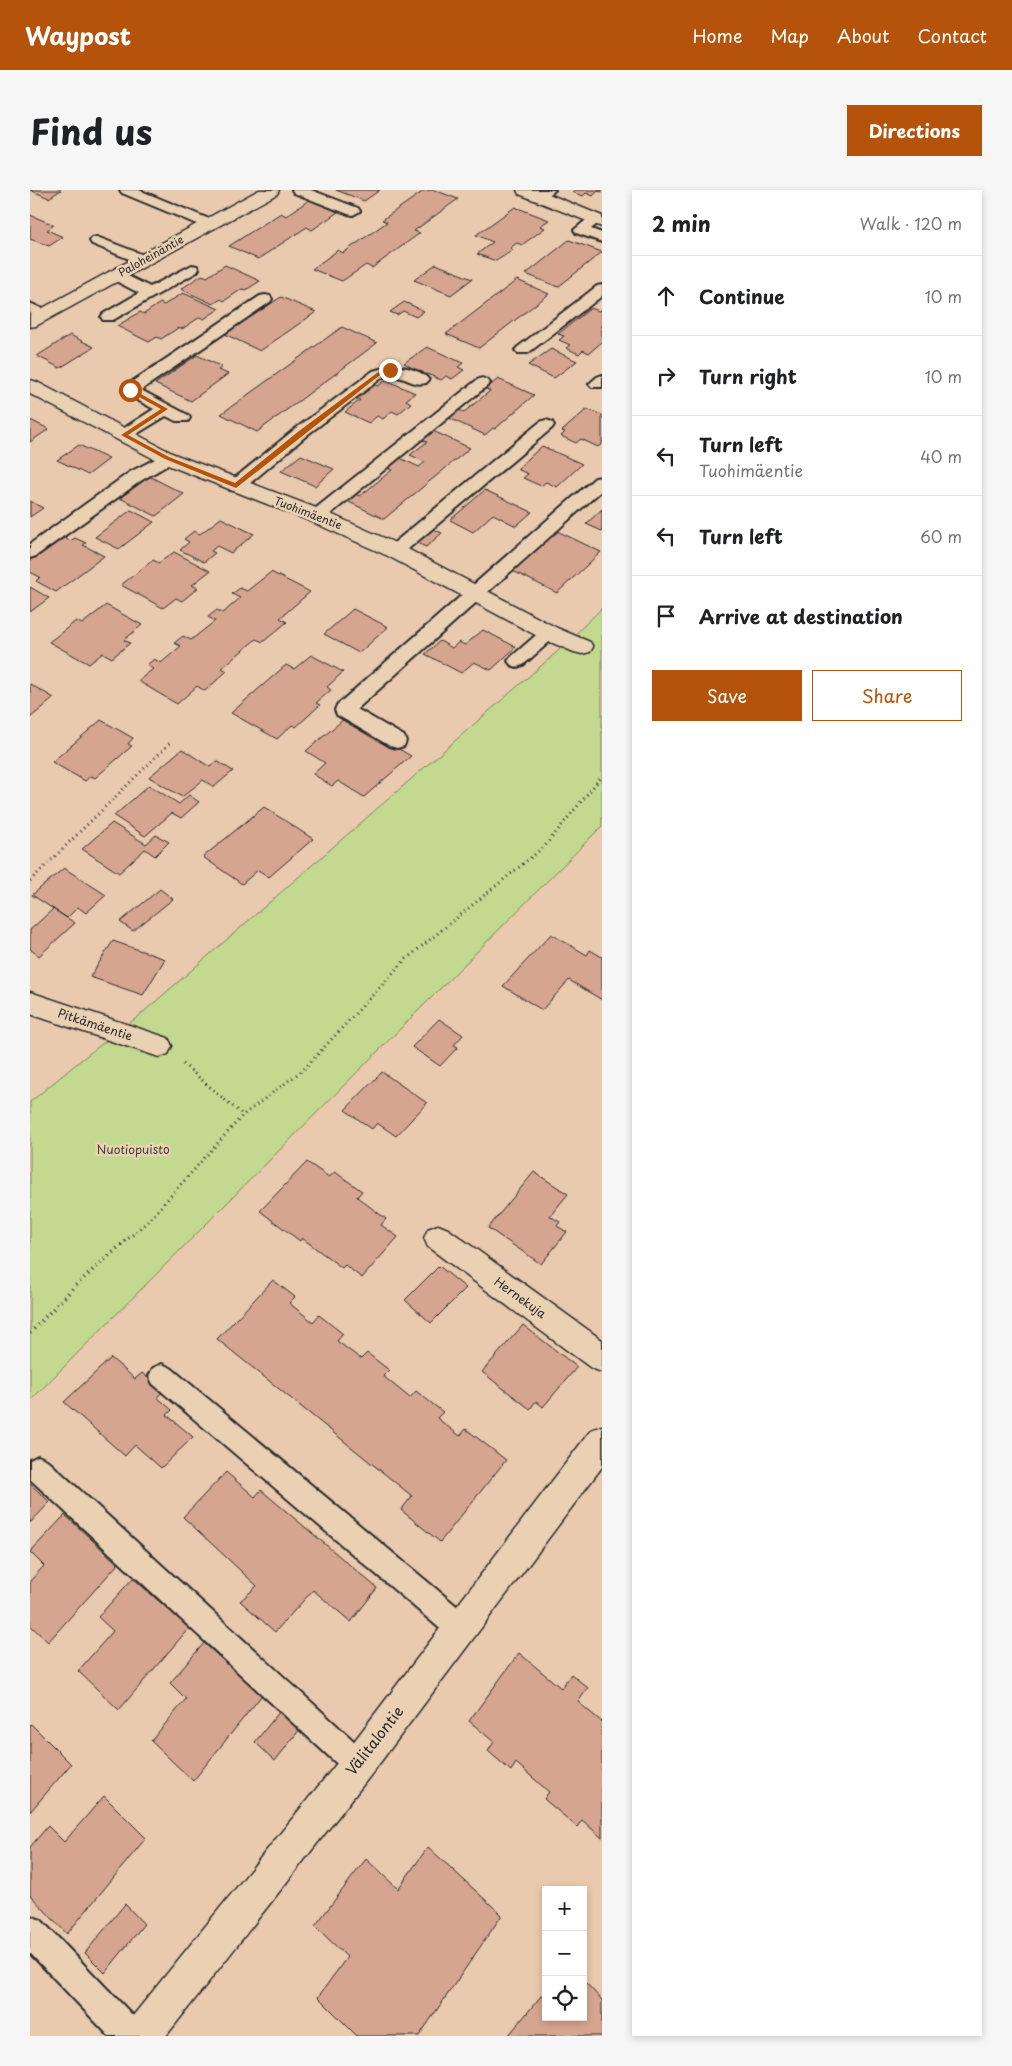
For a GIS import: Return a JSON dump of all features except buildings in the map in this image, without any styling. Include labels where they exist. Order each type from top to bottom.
[{"type":"street","name":"Paloheinäntie","points":[[35,315],[115,276],[271,190]]},
{"type":"street","points":[[537,192],[599,220]]},
{"type":"street","name":"Tuohimäentie","points":[[30,386],[167,458],[317,516],[395,551],[549,633],[582,647]]},
{"type":"street","name":"Pitkämäentie","points":[[30,1003],[159,1046]]},
{"type":"street","name":"Hernekuja","points":[[438,1238],[602,1358]]},
{"type":"street","name":"Välitalontie","points":[[142,2036],[358,1764],[602,1441]]},
{"type":"lane","points":[[127,190],[209,224]]},
{"type":"lane","points":[[299,190],[353,211]]},
{"type":"lane","points":[[599,220],[581,230],[602,238]]},
{"type":"lane","points":[[97,241],[144,260]]},
{"type":"lane","points":[[108,317],[192,269]]},
{"type":"lane","points":[[115,276],[150,293]]},
{"type":"lane","points":[[523,350],[602,289]]},
{"type":"lane","points":[[182,418],[130,390],[265,299]]},
{"type":"lane","points":[[236,486],[301,432],[378,374],[390,370],[398,370],[420,380]]},
{"type":"lane","points":[[317,516],[482,383]]},
{"type":"lane","points":[[124,435],[165,409]]},
{"type":"lane","points":[[395,551],[546,426]]},
{"type":"lane","points":[[30,552],[136,476],[167,458]]},
{"type":"lane","points":[[397,741],[344,710],[601,482]]},
{"type":"lane","points":[[517,661],[549,633]]},
{"type":"lane","points":[[162,1376],[461,1628]]},
{"type":"lane","points":[[38,1470],[358,1764]]},
{"type":"lane","points":[[30,1931],[132,2036]]},
{"type":"path","points":[[30,882],[170,743]]},
{"type":"path","points":[[30,1333],[75,1286],[148,1221],[243,1115],[304,1069],[405,960],[545,846],[602,776]]},
{"type":"path","points":[[159,1046],[207,1083],[243,1115]]},
{"type":"green space","name":"Nuotiopuisto","points":[[602,608],[602,826],[30,1401],[30,1102],[139,1016],[557,652]]},
{"type":"route","points":[[130,390],[165,409],[124,435],[167,458],[236,486],[301,432],[378,374],[390,370]]}]
